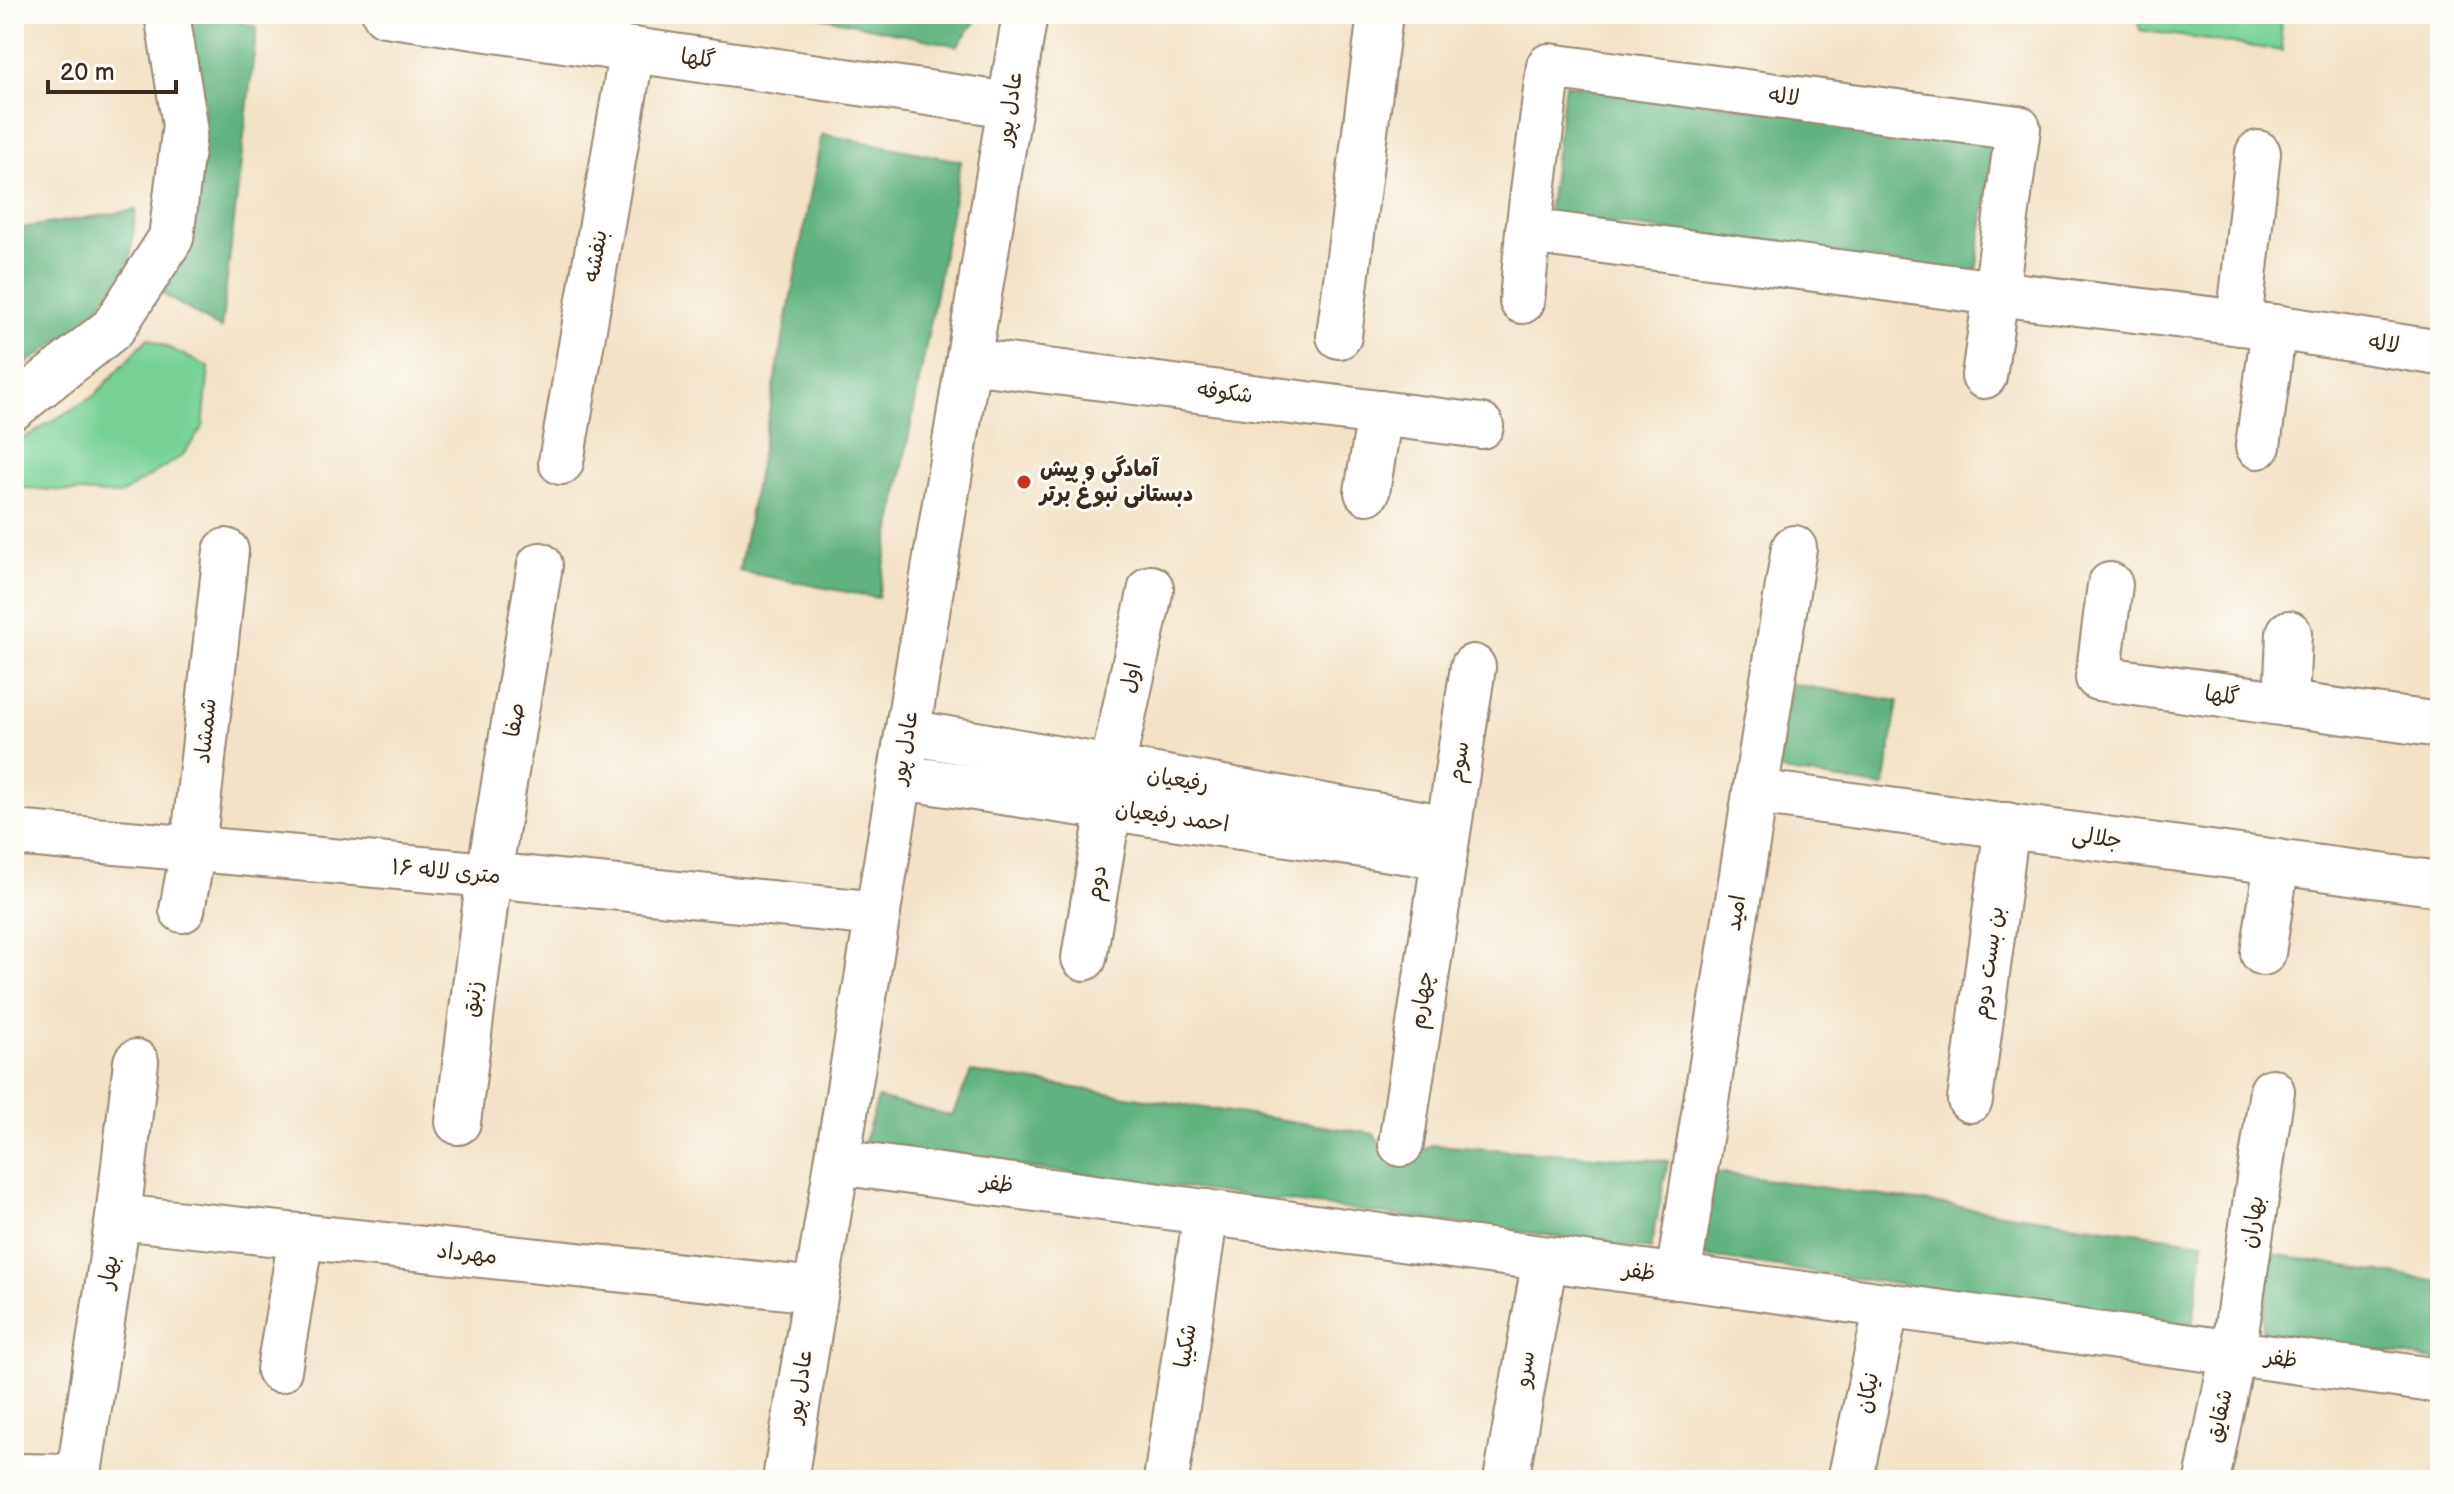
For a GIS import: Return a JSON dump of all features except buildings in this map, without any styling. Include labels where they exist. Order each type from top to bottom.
[{"type":"street","points":[[14,407],[113,328],[171,238],[185,125],[167,14]]},
{"type":"street","name":"گلها","points":[[385,14],[592,29],[632,50],[1010,105]]},
{"type":"street","name":"عادل پور","points":[[785,1480],[1025,14]]},
{"type":"street","points":[[1339,336],[1380,14]]},
{"type":"street","name":"بنفشه","points":[[561,462],[632,50]]},
{"type":"street","name":"لاله","points":[[1522,301],[1549,66],[2018,128],[1984,376]]},
{"type":"street","points":[[2258,153],[2258,446]]},
{"type":"street","name":"لاله","points":[[1528,231],[2257,325],[2440,353]]},
{"type":"street","name":"شکوفه","points":[[969,361],[1481,426]]},
{"type":"street","points":[[1367,492],[1380,413]]},
{"type":"street","name":"امید","points":[[1678,1277],[1794,548]]},
{"type":"street","name":"شمشاد","points":[[182,910],[193,849],[226,551]]},
{"type":"street","name":"صفا","points":[[489,875],[540,565]]},
{"type":"street","name":"گلها","points":[[2110,585],[2098,678],[2440,725]]},
{"type":"street","name":"اول","points":[[1110,788],[1151,588]]},
{"type":"street","points":[[2286,704],[2289,633]]},
{"type":"street","name":"سوم","points":[[1446,843],[1473,667]]},
{"type":"street","points":[[908,732],[1110,788]]},
{"type":"street","name":"احمد رفیعیان","points":[[900,777],[1110,788],[1446,843]]},
{"type":"street","name":"دوم","points":[[1084,958],[1110,788]]},
{"type":"street","name":"جلالی","points":[[1755,792],[2440,884]]},
{"type":"street","name":"بن بست دوم","points":[[1970,1100],[2007,825]]},
{"type":"street","name":"۱۶ متری لاله","points":[[14,833],[489,875],[878,914]]},
{"type":"street","name":"چهارم","points":[[1401,1144],[1446,843]]},
{"type":"street","points":[[2263,953],[2277,862]]},
{"type":"street","name":"زنبق","points":[[458,1122],[489,875]]},
{"type":"street","name":"بهار","points":[[78,1478],[118,1217],[136,1062]]},
{"type":"street","name":"بهاران","points":[[2233,1353],[2272,1091]]},
{"type":"street","name":"ظفر","points":[[838,1162],[2440,1381]]},
{"type":"street","name":"شکیبا","points":[[1166,1480],[1206,1212]]},
{"type":"street","name":"مهرداد","points":[[118,1217],[816,1290]]},
{"type":"street","points":[[279,1370],[301,1236]]},
{"type":"street","name":"سرو","points":[[1506,1480],[1545,1259]]},
{"type":"street","name":"نیکان","points":[[1850,1480],[1887,1305]]},
{"type":"street","name":"شقایق","points":[[2207,1480],[2233,1353]]},
{"type":"street","points":[[14,1476],[78,1478]]},
{"type":"green space","points":[[183,14],[214,14],[257,27],[221,329],[163,294],[196,211],[205,100]]},
{"type":"green space","points":[[807,14],[981,14],[957,46]]},
{"type":"green space","points":[[2136,14],[2279,14],[2283,51],[2140,30]]},
{"type":"green space","points":[[1565,84],[1994,141],[1976,273],[1548,215]]},
{"type":"green space","points":[[822,134],[961,161],[878,598],[739,571]]},
{"type":"green space","points":[[136,210],[130,261],[92,318],[14,372],[14,229]]},
{"type":"green space","points":[[148,338],[209,367],[203,427],[182,456],[119,495],[14,487],[14,444],[94,396]]},
{"type":"green space","points":[[1791,684],[1898,701],[1884,787],[1777,770]]},
{"type":"green space","points":[[971,1072],[1374,1134],[1384,1149],[1411,1158],[1431,1145],[1668,1161],[1651,1249],[863,1146],[878,1098],[952,1116]]},
{"type":"green space","points":[[1714,1172],[2204,1242],[2192,1327],[1703,1256]]},
{"type":"green space","points":[[2273,1254],[2440,1282],[2440,1361],[2261,1332]]},
{"type":"place","name":"آمادگی و پیش دبستانی نبوغ برتر","points":[[1024,482]]}]
